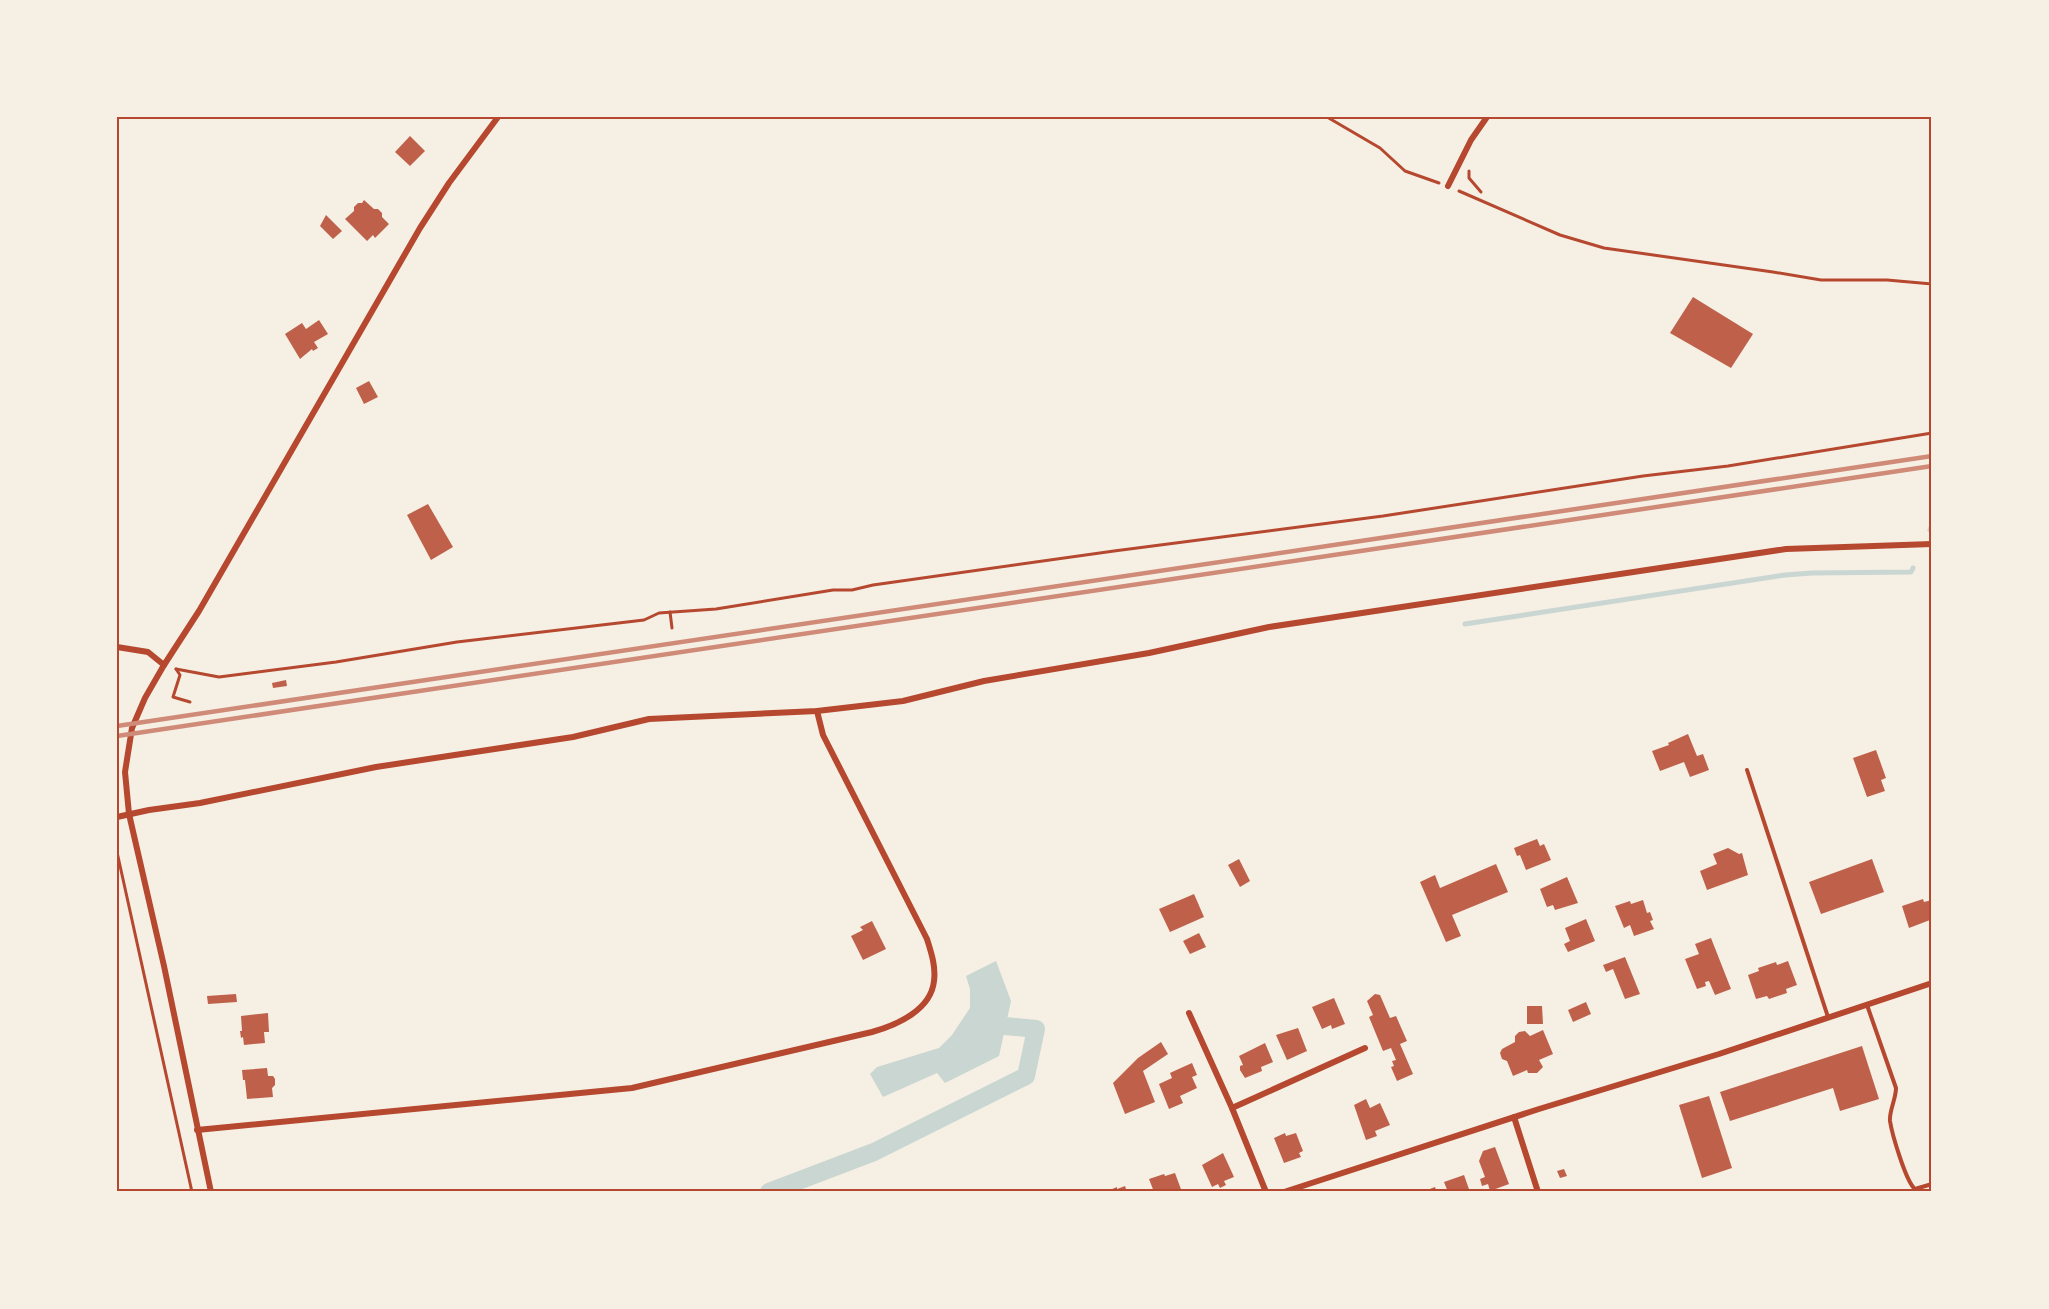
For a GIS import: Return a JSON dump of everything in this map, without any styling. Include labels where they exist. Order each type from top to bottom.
[{"type":"street","points":[[211,1192],[164,966],[129,814],[125,772],[132,728],[145,698],[164,665],[199,611],[420,228],[448,183],[498,117]]},
{"type":"street","points":[[1448,186],[1471,140],[1487,117]]},
{"type":"street","points":[[117,817],[376,768],[573,737],[649,719],[817,711],[903,701],[984,681],[1149,653],[1269,627],[1458,598],[1786,549],[1932,544]]},
{"type":"street","points":[[117,646],[148,652],[164,665]]},
{"type":"street","points":[[197,1130],[632,1088],[888,1028],[903,1020],[917,1010],[928,997],[934,982],[934,964],[927,939],[824,735],[817,711]]},
{"type":"street","points":[[1284,1192],[1719,1054],[1932,983]]},
{"type":"street","points":[[1189,1013],[1232,1108],[1266,1192]]},
{"type":"street","points":[[1232,1108],[1365,1048]]},
{"type":"street","points":[[1514,1118],[1538,1192]]},
{"type":"lane","points":[[1747,770],[1828,1017]]},
{"type":"lane","points":[[1867,1004],[1896,1088],[1896,1098],[1889,1119],[1907,1178],[1914,1190],[1932,1184]]},
{"type":"path","points":[[1327,117],[1380,148],[1405,171],[1448,186],[1560,235],[1604,248],[1821,280],[1887,279],[1932,284]]},
{"type":"path","points":[[1471,165],[1469,178],[1481,192]]},
{"type":"path","points":[[190,702],[173,697],[180,675],[176,669],[219,677],[336,662],[457,642],[644,620],[659,613],[716,609],[833,590],[852,590],[873,585],[1114,551],[1383,516],[1643,476],[1728,466],[1932,433]]},
{"type":"path","points":[[670,612],[672,628]]},
{"type":"path","points":[[117,852],[192,1192]]},
{"type":"shaded area","points":[[996,961],[1011,1001],[999,1056],[945,1083],[937,1073],[883,1097],[870,1074],[877,1067],[939,1048],[952,1035],[970,1008],[970,989],[966,976]]},
{"type":"building","points":[[410,136],[425,151],[410,166],[395,152]]},
{"type":"building","points":[[364,200],[374,209],[378,209],[389,224],[375,238],[373,235],[367,241],[345,219],[354,211],[358,203]]},
{"type":"building","points":[[326,215],[342,231],[333,239],[320,226]]},
{"type":"building","points":[[1693,297],[1753,334],[1731,368],[1670,333]]},
{"type":"building","points":[[319,320],[328,334],[314,342],[318,348],[313,351],[312,349],[300,359],[285,334],[302,323],[306,329]]},
{"type":"building","points":[[369,381],[378,397],[364,404],[356,388]]},
{"type":"building","points":[[428,504],[453,547],[431,560],[407,515]]},
{"type":"building","points":[[286,680],[287,686],[273,688],[272,683]]},
{"type":"building","points":[[1688,734],[1697,756],[1703,754],[1709,770],[1690,777],[1684,762],[1660,771],[1652,751],[1669,745],[1668,743]]},
{"type":"building","points":[[1876,750],[1886,778],[1881,780],[1885,791],[1867,797],[1853,758]]},
{"type":"building","points":[[1537,839],[1540,846],[1544,844],[1551,860],[1526,870],[1520,855],[1517,856],[1514,848]]},
{"type":"building","points":[[1728,848],[1739,854],[1742,853],[1748,875],[1707,890],[1700,871],[1717,864],[1713,854]]},
{"type":"building","points":[[1239,859],[1250,881],[1240,887],[1228,865]]},
{"type":"building","points":[[1872,859],[1884,892],[1821,914],[1809,882]]},
{"type":"building","points":[[1496,864],[1508,892],[1452,915],[1461,936],[1446,942],[1420,882],[1435,875],[1440,888]]},
{"type":"building","points":[[1567,877],[1578,903],[1555,910],[1553,905],[1547,907],[1540,889]]},
{"type":"building","points":[[1194,894],[1204,917],[1170,932],[1159,909]]},
{"type":"building","points":[[1923,899],[1924,902],[1932,900],[1932,917],[1929,918],[1930,920],[1909,928],[1902,906]]},
{"type":"building","points":[[1643,900],[1647,913],[1650,912],[1653,920],[1650,921],[1654,929],[1634,936],[1630,925],[1624,928],[1615,906]]},
{"type":"building","points":[[1586,919],[1595,941],[1568,952],[1564,944],[1570,941],[1565,928]]},
{"type":"building","points":[[872,921],[886,949],[863,960],[851,936],[863,930],[860,927]]},
{"type":"building","points":[[1199,933],[1206,947],[1190,954],[1183,941]]},
{"type":"building","points":[[1711,938],[1731,989],[1715,995],[1709,981],[1705,982],[1706,986],[1697,989],[1685,959],[1699,954],[1695,944]]},
{"type":"building","points":[[1625,957],[1640,994],[1625,999],[1613,969],[1606,972],[1603,965]]},
{"type":"building","points":[[1788,961],[1797,985],[1786,989],[1787,993],[1769,999],[1767,996],[1756,999],[1748,975],[1759,971],[1758,968]]},
{"type":"building","points":[[236,994],[237,1002],[208,1004],[207,996]]},
{"type":"building","points":[[1375,994],[1380,995],[1390,1018],[1396,1016],[1407,1041],[1400,1044],[1413,1074],[1397,1081],[1391,1067],[1394,1066],[1392,1061],[1396,1060],[1391,1048],[1383,1051],[1369,1017],[1373,1015],[1367,1001]]},
{"type":"building","points":[[1334,998],[1345,1024],[1332,1029],[1331,1025],[1322,1029],[1312,1007]]},
{"type":"building","points":[[1586,1002],[1591,1014],[1573,1022],[1568,1010]]},
{"type":"building","points":[[1527,1006],[1542,1006],[1543,1024],[1527,1024]]},
{"type":"building","points":[[268,1013],[269,1032],[264,1032],[265,1043],[244,1045],[240,1031],[242,1031],[241,1016]]},
{"type":"building","points":[[1298,1028],[1307,1051],[1287,1060],[1276,1035]]},
{"type":"building","points":[[1543,1030],[1553,1054],[1539,1060],[1543,1067],[1537,1073],[1528,1073],[1527,1070],[1513,1076],[1507,1061],[1502,1059],[1500,1053],[1502,1049],[1515,1042],[1515,1036],[1519,1032],[1525,1031],[1530,1036]]},
{"type":"building","points":[[1161,1042],[1168,1054],[1143,1071],[1155,1102],[1125,1114],[1113,1083],[1138,1058]]},
{"type":"building","points":[[1265,1043],[1273,1062],[1261,1067],[1262,1071],[1245,1078],[1240,1070],[1240,1066],[1243,1065],[1239,1056]]},
{"type":"building","points":[[1862,1046],[1879,1099],[1840,1111],[1833,1088],[1730,1121],[1720,1092]]},
{"type":"building","points":[[1192,1063],[1197,1075],[1192,1077],[1197,1088],[1180,1096],[1183,1103],[1169,1109],[1159,1084],[1172,1078],[1170,1073]]},
{"type":"building","points":[[267,1068],[268,1076],[273,1076],[275,1079],[275,1085],[272,1088],[273,1097],[247,1099],[242,1070]]},
{"type":"building","points":[[1709,1096],[1732,1168],[1702,1178],[1679,1105]]},
{"type":"building","points":[[1366,1099],[1370,1108],[1380,1103],[1390,1125],[1375,1131],[1377,1136],[1366,1140],[1354,1105]]},
{"type":"building","points":[[1285,1133],[1286,1136],[1296,1133],[1303,1151],[1299,1153],[1301,1157],[1284,1163],[1274,1138]]},
{"type":"building","points":[[1495,1147],[1509,1184],[1490,1191],[1488,1184],[1482,1186],[1480,1179],[1485,1177],[1479,1161],[1483,1151]]},
{"type":"building","points":[[1223,1153],[1234,1177],[1224,1181],[1226,1185],[1220,1188],[1218,1184],[1212,1187],[1202,1165]]},
{"type":"building","points":[[1564,1169],[1567,1176],[1560,1178],[1557,1171]]},
{"type":"building","points":[[1175,1173],[1182,1192],[1154,1192],[1149,1179]]},
{"type":"building","points":[[1464,1175],[1470,1192],[1448,1192],[1444,1182]]},
{"type":"building","points":[[1125,1186],[1127,1192],[1105,1192],[1117,1187],[1117,1189]]},
{"type":"building","points":[[1435,1187],[1437,1192],[1422,1192]]},
{"type":"waterway","points":[[1930,530],[1932,525]]},
{"type":"waterway","points":[[1465,624],[1785,575],[1911,572],[1913,568]]},
{"type":"waterway","points":[[769,1192],[874,1152],[1026,1076],[1036,1029],[1005,1026]]},
{"type":"railway","points":[[117,726],[1932,456]]},
{"type":"railway","points":[[117,736],[1932,466]]}]
